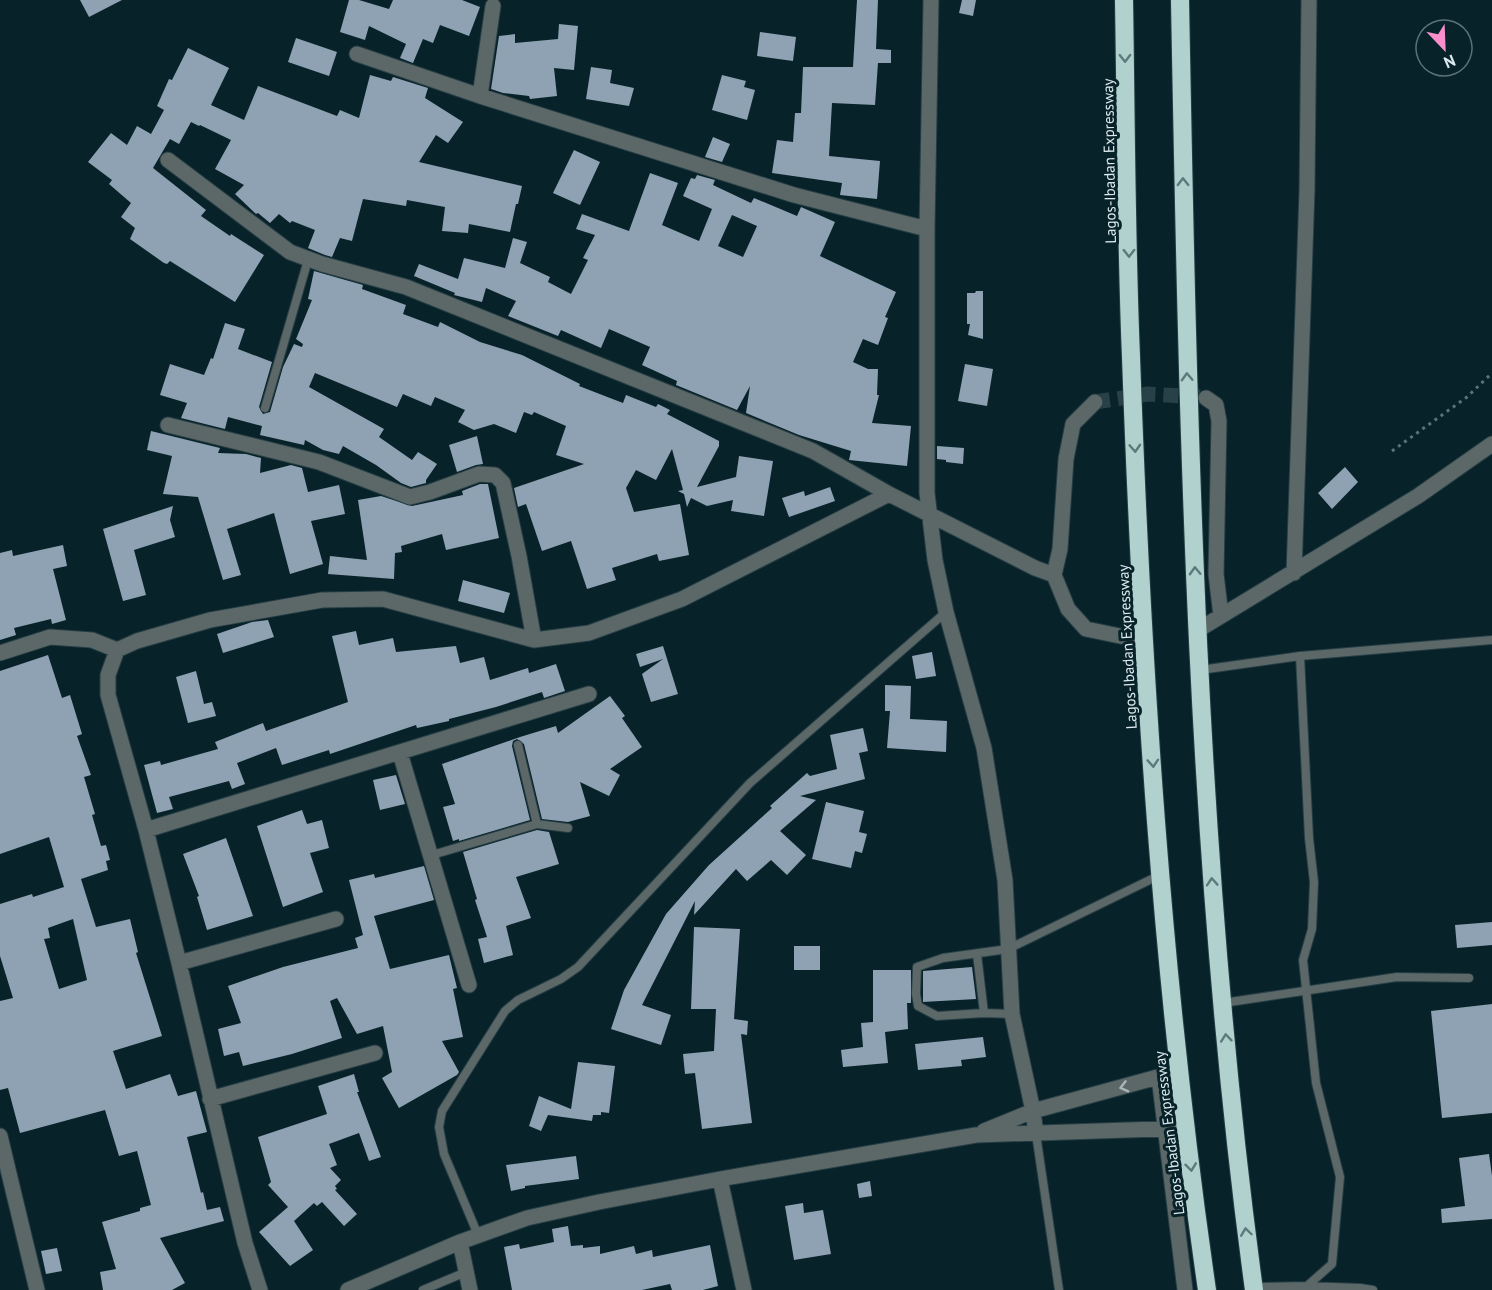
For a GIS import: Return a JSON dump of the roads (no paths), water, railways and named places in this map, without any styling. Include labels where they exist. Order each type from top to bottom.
[{"type":"highway","name":"Lagos-Ibadan Expressway","points":[[1124,0],[1130,356],[1144,641],[1165,942],[1208,1290]]},
{"type":"highway","points":[[1180,0],[1186,351],[1199,670],[1215,940],[1243,1214],[1253,1289]]},
{"type":"street","points":[[931,0],[927,229],[927,494],[935,560],[946,612],[984,748],[1005,880],[1012,1014],[1036,1134]]},
{"type":"street","points":[[1294,573],[1307,190],[1309,0]]},
{"type":"street","points":[[480,96],[493,6]]},
{"type":"street","points":[[357,54],[480,96],[794,195],[927,229]]},
{"type":"street","points":[[168,160],[290,252],[308,260],[405,287],[813,451],[889,494],[1035,568],[1054,575]]},
{"type":"street","points":[[1206,398],[1216,405],[1219,421],[1216,574],[1221,616]]},
{"type":"street","points":[[1095,402],[1073,424],[1066,459],[1060,549],[1054,575],[1068,609],[1086,629],[1144,641]]},
{"type":"street","points":[[168,425],[319,462],[410,497],[479,474],[495,476],[503,483],[534,640]]},
{"type":"street","points":[[1198,630],[1418,496],[1492,444]]},
{"type":"street","points":[[260,1290],[245,1243],[146,830],[108,694],[108,675],[117,650],[137,641],[210,620],[322,600],[383,599],[534,640],[589,633],[682,599],[889,494]]},
{"type":"street","points":[[0,652],[50,638],[92,640],[117,650]]},
{"type":"street","points":[[146,830],[590,693]]},
{"type":"street","points":[[400,753],[469,986]]},
{"type":"street","points":[[179,963],[336,919]]},
{"type":"street","points":[[210,1099],[375,1053]]},
{"type":"street","points":[[975,1135],[1033,1111],[1180,1071]]},
{"type":"street","points":[[1159,1077],[1185,1290]]},
{"type":"street","points":[[348,1290],[460,1242],[527,1218],[720,1179],[975,1135],[1187,1128]]},
{"type":"street","points":[[0,1136],[37,1290]]},
{"type":"street","points":[[720,1179],[744,1290]]},
{"type":"street","points":[[460,1242],[470,1290]]},
{"type":"lane","points":[[265,408],[308,260]]},
{"type":"lane","points":[[478,1235],[444,1154],[440,1127],[442,1111],[505,1011],[518,1000],[561,979],[578,967],[750,783],[946,612]]},
{"type":"lane","points":[[1199,670],[1300,656],[1492,640]]},
{"type":"lane","points":[[1300,656],[1309,838],[1314,882],[1312,928],[1303,960],[1316,1083],[1340,1177],[1332,1264],[1307,1286]]},
{"type":"lane","points":[[518,745],[537,824]]},
{"type":"lane","points":[[432,855],[537,824],[568,828]]},
{"type":"lane","points":[[1012,1014],[937,1016],[918,1006],[917,967],[943,958],[1008,949],[1161,875]]},
{"type":"lane","points":[[977,954],[984,1013]]},
{"type":"lane","points":[[1222,1003],[1397,977],[1469,978]]},
{"type":"lane","points":[[1036,1134],[1059,1290]]},
{"type":"lane","points":[[423,1290],[466,1272]]},
{"type":"lane","points":[[1253,1289],[1307,1286],[1373,1290]]},
{"type":"tunnel","points":[[1095,402],[1148,394],[1200,397]]}]
